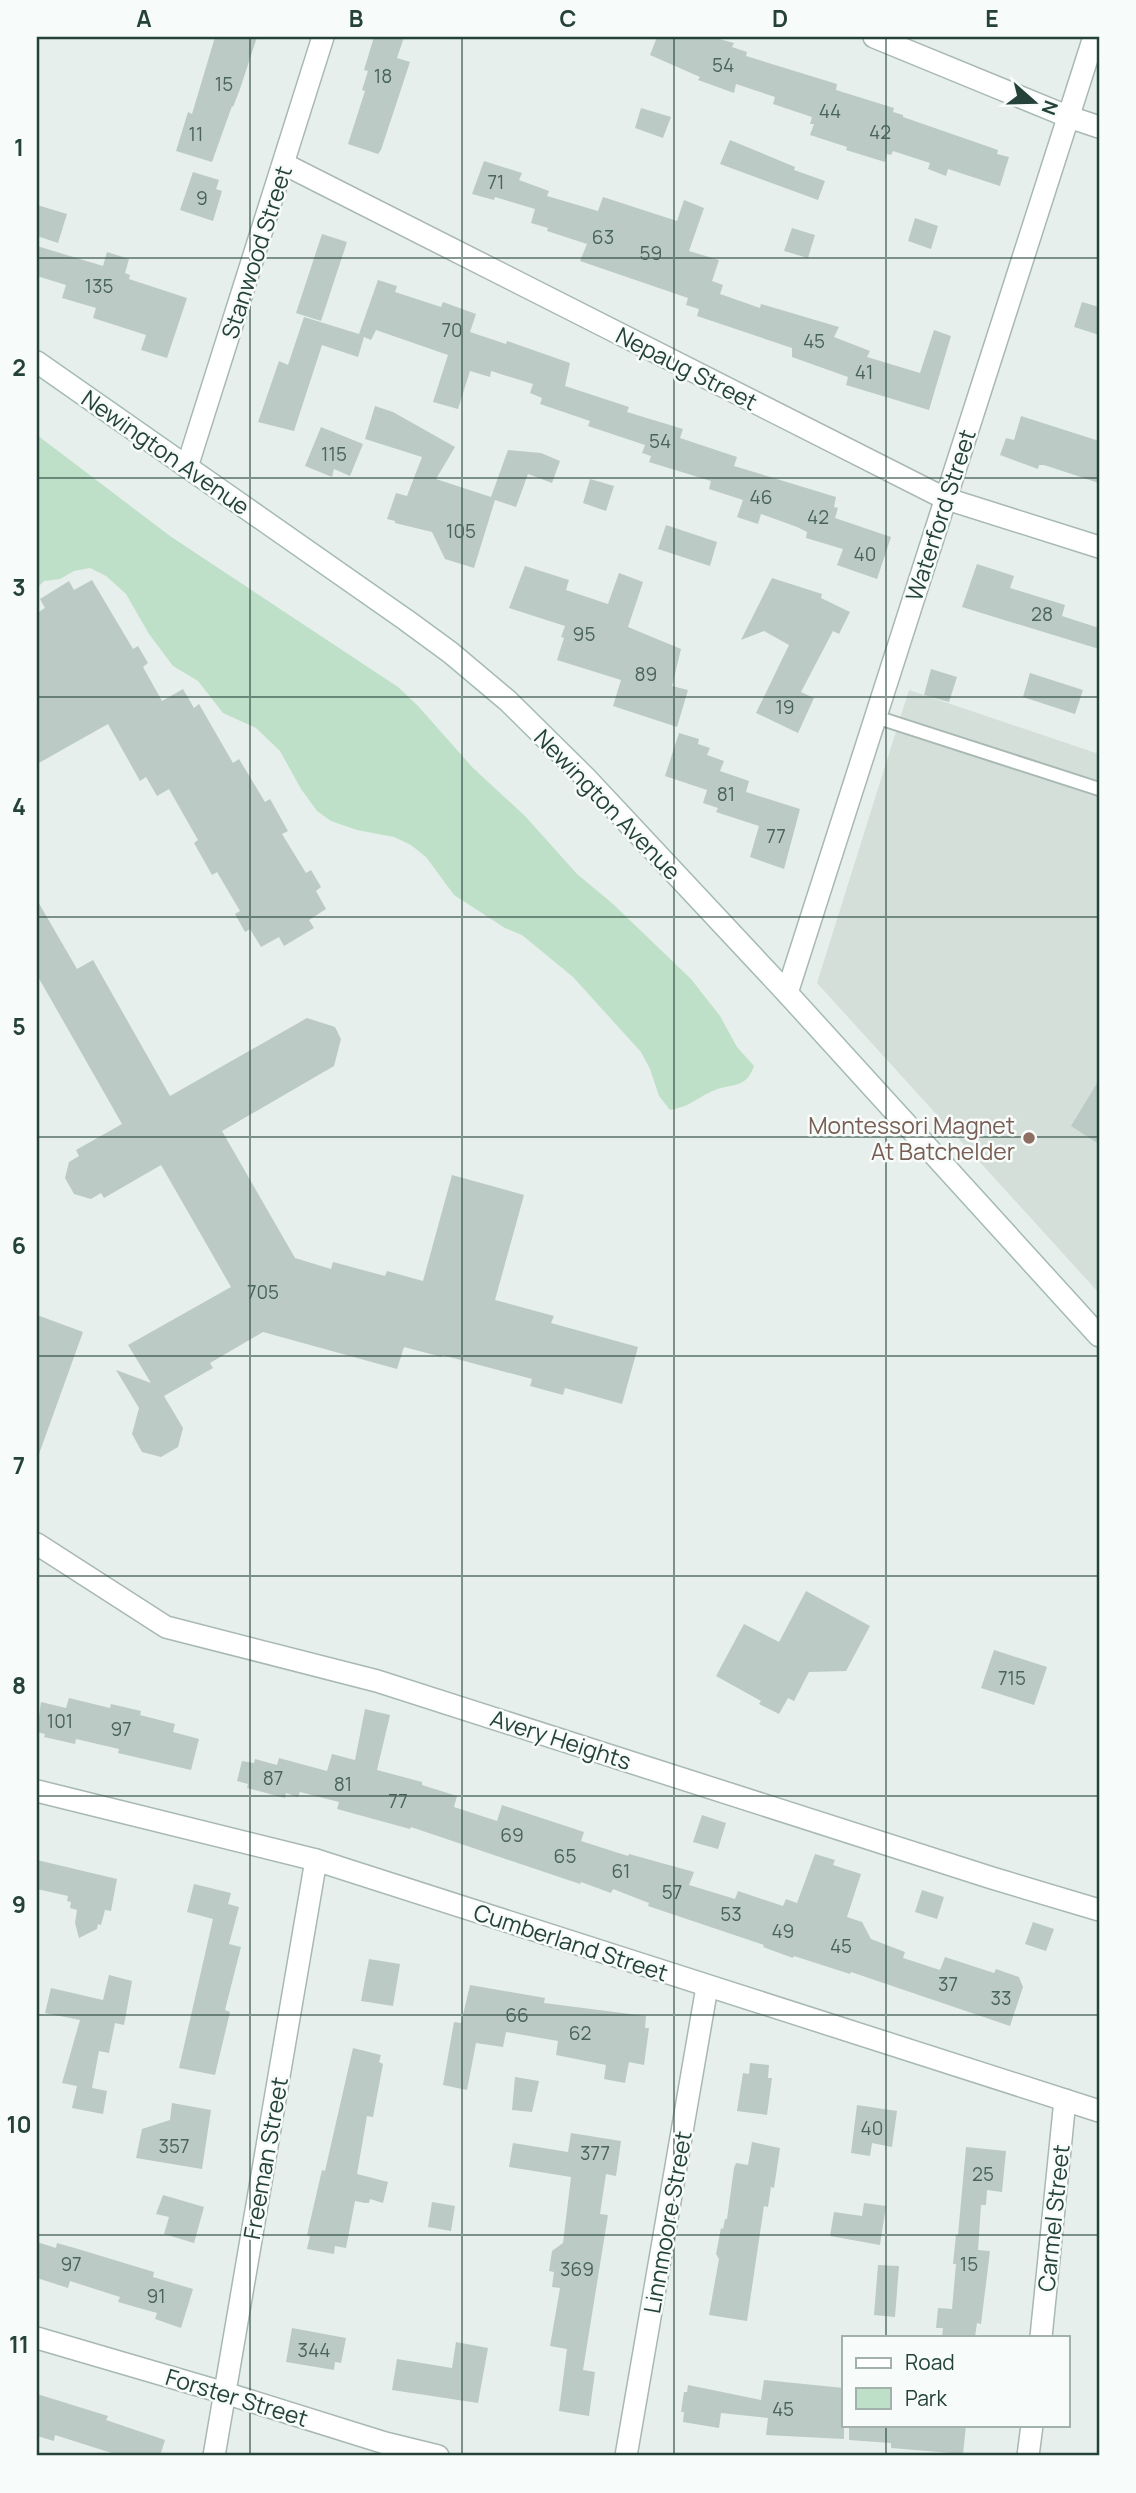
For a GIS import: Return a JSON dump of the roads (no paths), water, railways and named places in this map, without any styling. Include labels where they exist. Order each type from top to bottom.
[{"type":"street","name":"Stanwood Street","points":[[187,467],[323,37]]},
{"type":"street","points":[[874,37],[1099,127]]},
{"type":"street","name":"Waterford Street","points":[[787,993],[1094,37]]},
{"type":"street","name":"Nepaug Street","points":[[284,164],[944,498],[1099,547]]},
{"type":"street","name":"Newington Avenue","points":[[37,362],[406,620],[451,653],[508,701],[585,777],[787,993],[1099,1336]]},
{"type":"street","name":"Avery Heights","points":[[37,1544],[166,1627],[377,1681],[1099,1910]]},
{"type":"street","name":"Cumberland Street","points":[[37,1791],[316,1860],[1099,2112]]},
{"type":"street","name":"Freeman Street","points":[[214,2456],[316,1860]]},
{"type":"street","name":"Linnmoore Street","points":[[626,2456],[707,1987]]},
{"type":"street","name":"Carmel Street","points":[[1041,2336],[1065,2100]]},
{"type":"street","name":"Forster Street","points":[[37,2338],[385,2443],[438,2456]]},
{"type":"street","points":[[1028,2456],[1032,2426]]},
{"type":"lane","points":[[876,717],[1099,789]]},
{"type":"place","name":"Montessori Magnet At Batchelder","points":[[1029,1138]]}]
